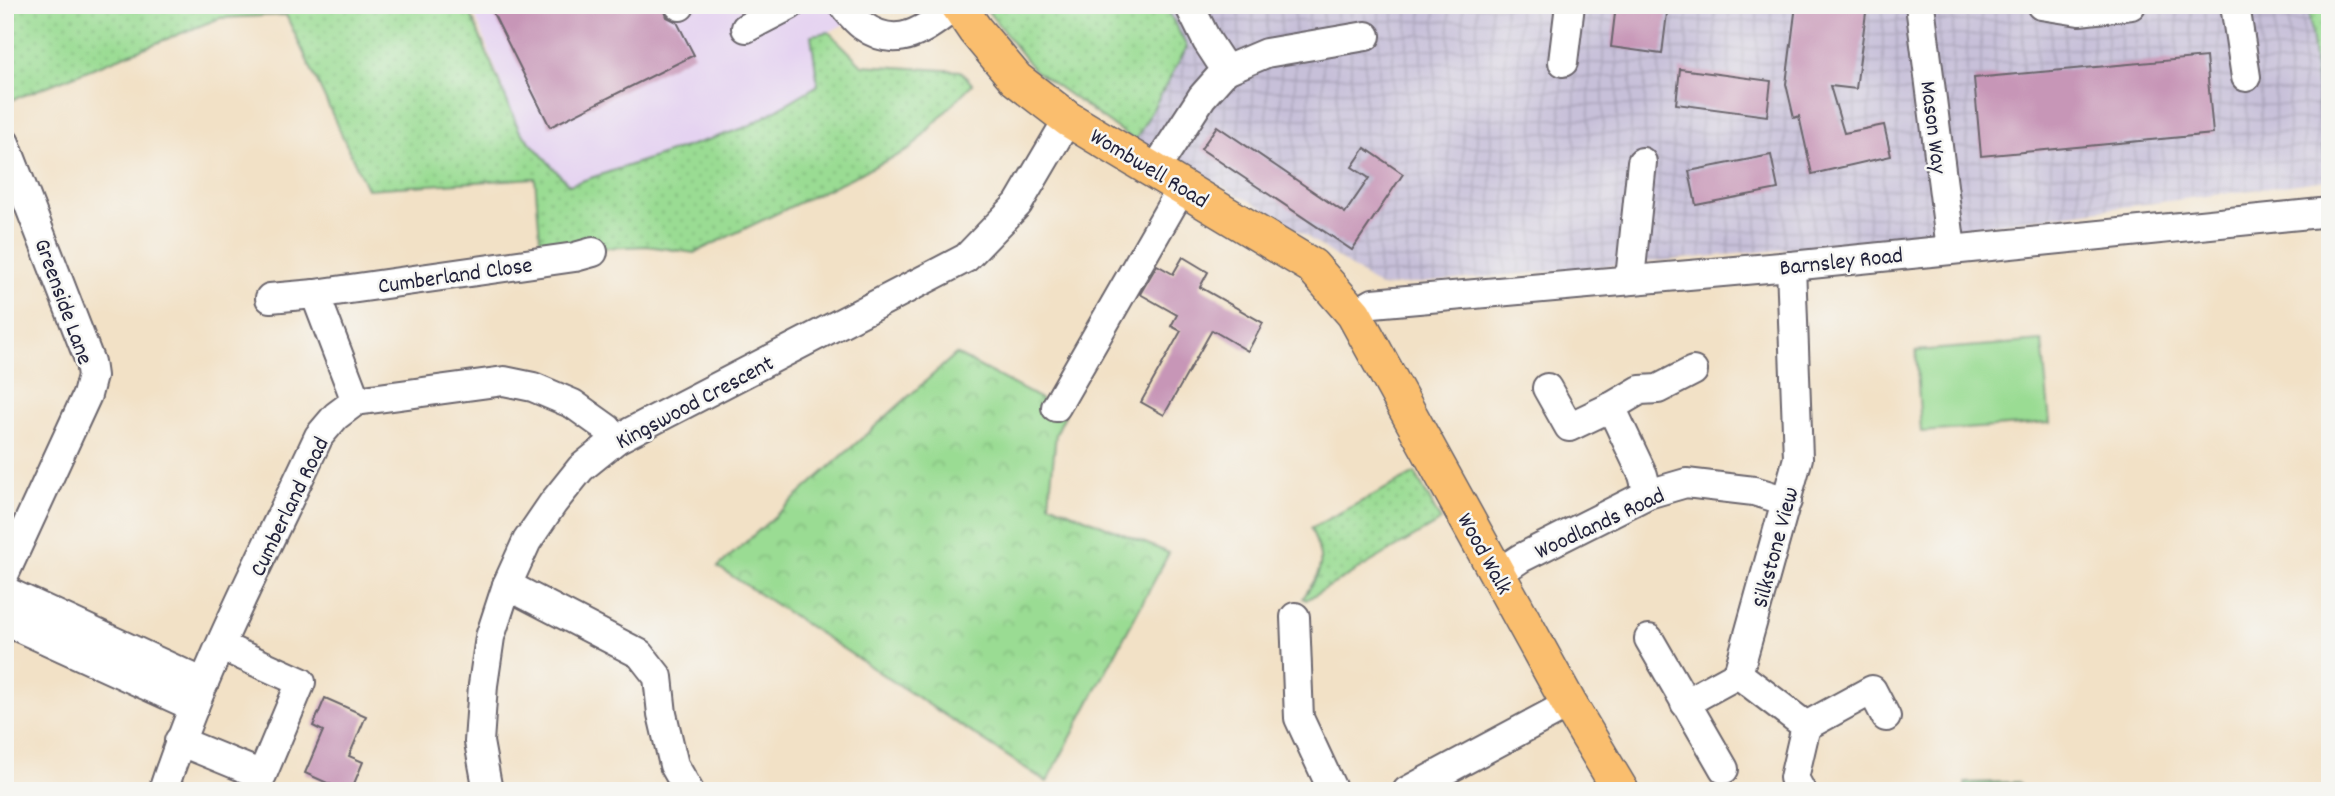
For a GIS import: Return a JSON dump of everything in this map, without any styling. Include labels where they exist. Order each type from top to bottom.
[{"type":"main road","name":"Wombwell Road","points":[[957,5],[1016,79],[1068,119],[1312,266],[1354,314]]},
{"type":"main road","name":"Wood Walk","points":[[1354,314],[1569,704],[1621,791]]},
{"type":"street","points":[[746,28],[790,5]]},
{"type":"street","points":[[843,5],[863,25],[886,37],[915,35],[924,31],[957,5]]},
{"type":"street","points":[[1189,5],[1207,41],[1226,70]]},
{"type":"street","points":[[1563,62],[1570,5]]},
{"type":"street","name":"Mason Way","points":[[1920,5],[1951,249]]},
{"type":"street","points":[[2040,5],[2080,11],[2131,5]]},
{"type":"street","points":[[2235,5],[2246,77]]},
{"type":"street","points":[[1056,407],[1169,178],[1202,97],[1226,70],[1266,53],[1366,36]]},
{"type":"street","name":"Kingswood Crescent","points":[[488,791],[479,742],[490,637],[507,585],[527,541],[581,468],[617,439],[966,258],[1018,204],[1068,119]]},
{"type":"street","name":"Greenside Lane","points":[[5,143],[90,362],[92,376],[87,395],[5,573]]},
{"type":"street","points":[[1630,279],[1642,162]]},
{"type":"street","name":"Barnsley Road","points":[[1354,314],[1373,303],[1791,266],[2330,212]]},
{"type":"street","name":"Cumberland Close","points":[[270,298],[575,257],[593,252]]},
{"type":"street","name":"Silkstone View","points":[[1738,674],[1798,458],[1791,266]]},
{"type":"street","points":[[315,294],[356,401],[504,381],[533,387],[573,404],[608,429],[617,439]]},
{"type":"street","points":[[1546,388],[1569,427],[1640,390],[1658,389],[1693,371]]},
{"type":"street","name":"Cumberland Road","points":[[163,791],[179,741],[199,695],[319,436],[336,416],[356,401]]},
{"type":"street","points":[[1611,407],[1643,475],[1648,494]]},
{"type":"street","name":"Woodlands Road","points":[[1497,574],[1521,558],[1648,494],[1686,483],[1754,491],[1787,501]]},
{"type":"street","points":[[507,585],[640,654],[658,677],[662,714],[674,765],[689,791]]},
{"type":"street","points":[[5,591],[199,695]]},
{"type":"street","points":[[1294,617],[1299,718],[1333,791]]},
{"type":"street","points":[[5,621],[199,695]]},
{"type":"street","points":[[1649,639],[1724,769]]},
{"type":"street","points":[[179,741],[261,775],[267,763],[301,682],[221,646]]},
{"type":"street","points":[[1685,703],[1738,674],[1806,726]]},
{"type":"street","points":[[1801,791],[1794,778],[1806,726],[1872,690],[1886,717]]},
{"type":"street","points":[[1407,791],[1569,704]]},
{"type":"shaded area","points":[[471,5],[862,5],[866,13],[829,32],[811,35],[819,85],[747,127],[569,185],[519,130]]},
{"type":"shaded area","points":[[1165,5],[2308,5],[2327,180],[1834,245],[1380,287],[1271,212],[1135,141],[1187,47]]},
{"type":"green space","points":[[5,5],[467,5],[519,130],[569,185],[747,127],[818,85],[811,35],[829,32],[862,65],[961,71],[972,84],[909,150],[694,253],[647,246],[541,251],[535,178],[367,189],[286,15],[220,18],[12,100],[5,80]]},
{"type":"green space","points":[[983,5],[1165,5],[1187,47],[1135,141],[1034,70]]},
{"type":"green space","points":[[2308,5],[2330,5],[2330,180],[2327,180]]},
{"type":"green space","points":[[2042,341],[2050,423],[1921,432],[1916,351]]},
{"type":"green space","points":[[956,354],[1043,400],[1065,415],[1056,434],[1049,503],[1169,553],[1047,782],[718,567]]},
{"type":"green space","points":[[1415,473],[1441,521],[1306,600],[1303,598],[1319,571],[1320,564],[1311,528]]},
{"type":"green space","points":[[2017,782],[2027,791],[1965,791],[1965,783]]},
{"type":"building","points":[[489,5],[663,5],[667,17],[677,22],[694,55],[550,127]]},
{"type":"building","points":[[1616,5],[1668,5],[1662,54],[1611,47]]},
{"type":"building","points":[[1796,5],[1867,5],[1856,89],[1830,86],[1844,133],[1884,125],[1891,156],[1812,174],[1799,116],[1794,118],[1786,84]]},
{"type":"building","points":[[2206,57],[2213,134],[1981,156],[1974,78]]},
{"type":"building","points":[[1680,69],[1771,81],[1767,116],[1676,104]]},
{"type":"building","points":[[1217,126],[1345,213],[1369,178],[1352,167],[1365,148],[1403,174],[1352,250],[1201,149]]},
{"type":"building","points":[[1771,155],[1778,189],[1696,205],[1689,171]]},
{"type":"building","points":[[1183,257],[1208,272],[1200,287],[1263,323],[1248,351],[1212,330],[1164,415],[1141,402],[1181,331],[1171,326],[1177,315],[1140,294],[1157,265],[1173,274]]},
{"type":"building","points":[[325,698],[366,716],[349,756],[363,762],[351,791],[345,791],[305,773],[323,731],[313,726]]}]
